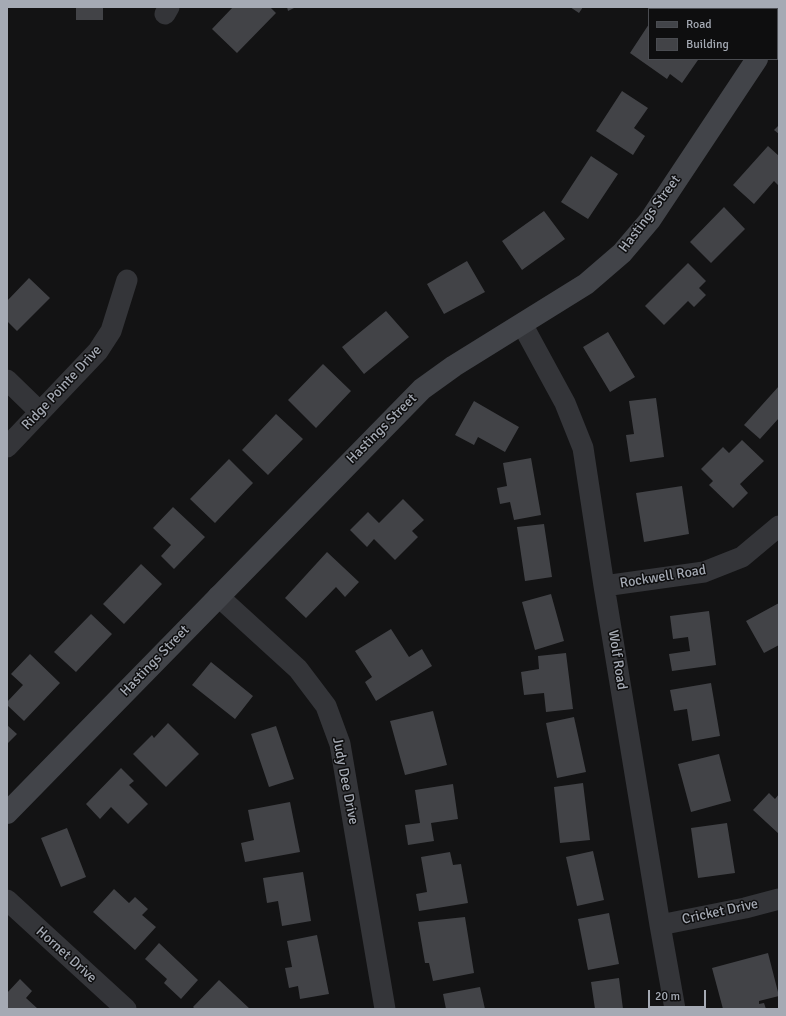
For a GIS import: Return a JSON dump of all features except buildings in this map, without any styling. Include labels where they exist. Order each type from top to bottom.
[{"type":"street","name":"Hastings Street","points":[[7,813],[422,389],[454,366],[586,284],[622,254],[650,220],[757,60]]},
{"type":"street","name":"Ridge Pointe Drive","points":[[7,447],[98,351],[111,331],[127,280]]},
{"type":"street","name":"Wolf Road","points":[[522,324],[565,403],[583,448],[604,586],[675,1009]]},
{"type":"street","points":[[7,380],[40,412]]},
{"type":"street","name":"Rockwell Road","points":[[604,586],[704,572],[742,557],[779,526]]},
{"type":"street","name":"Judy Dee Drive","points":[[218,596],[298,669],[326,706],[340,744],[385,1009]]},
{"type":"street","name":"Cricket Drive","points":[[660,925],[745,908],[779,899]]},
{"type":"street","name":"Hornet Drive","points":[[7,900],[126,1009]]}]
